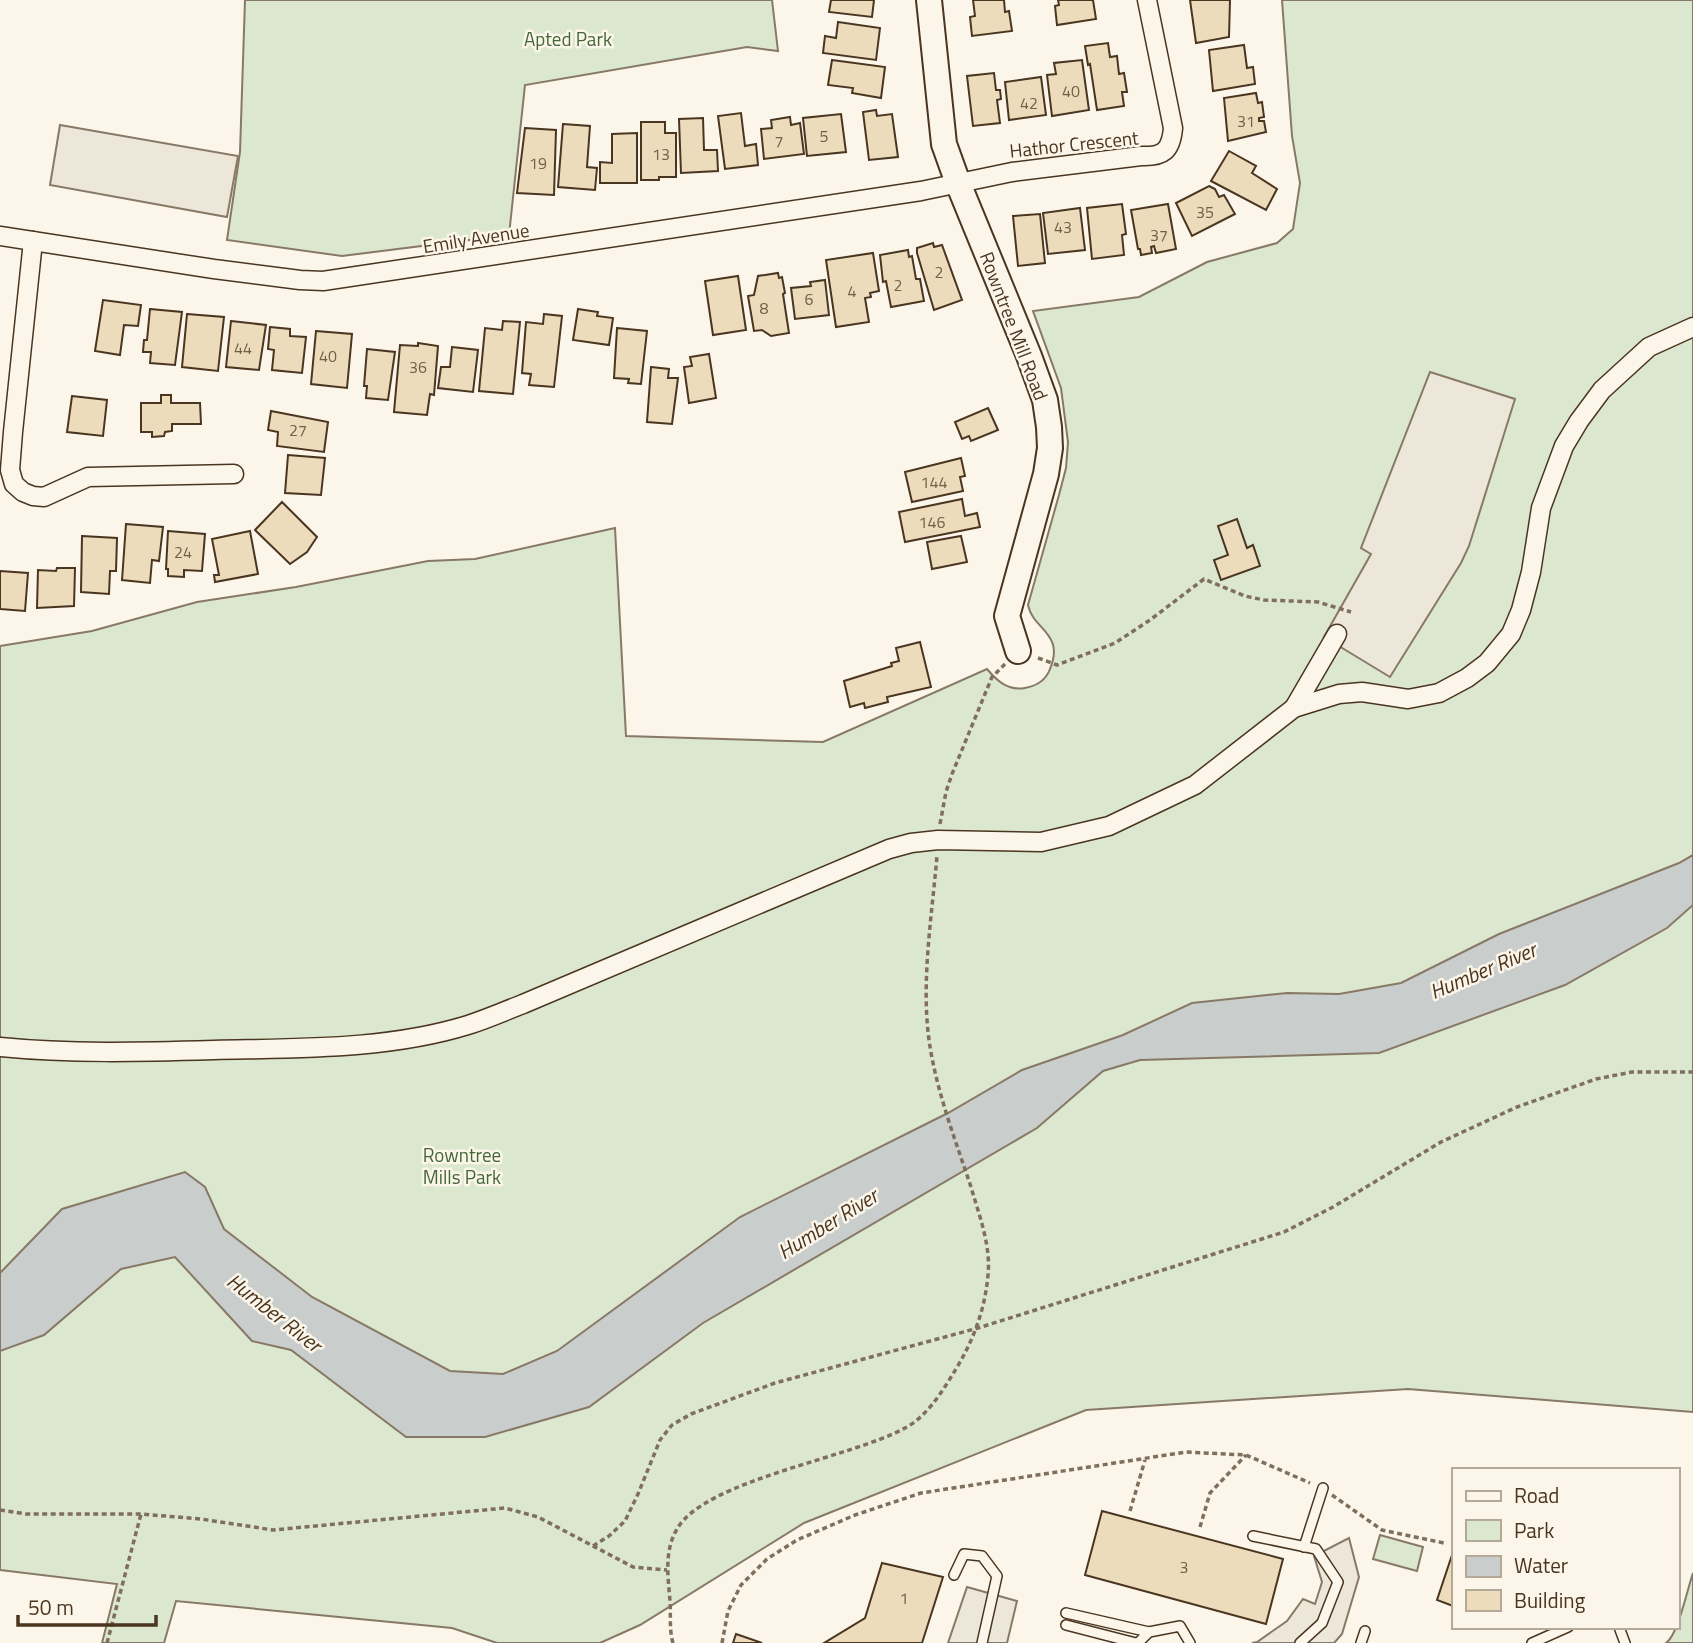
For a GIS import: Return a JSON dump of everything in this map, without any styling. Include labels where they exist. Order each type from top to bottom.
[{"type":"street","name":"Rowntree Mill Road","points":[[929,0],[944,144],[1029,356],[1045,400],[1049,427],[1050,448],[1046,474],[1031,538],[1007,616],[1018,651]]},
{"type":"street","name":"Hathor Crescent","points":[[958,183],[1012,172],[1140,156],[1155,157],[1165,151],[1172,140],[1173,128],[1147,0]]},
{"type":"street","name":"Emily Avenue","points":[[0,236],[300,280],[323,281],[908,193],[958,183]]},
{"type":"street","points":[[33,241],[10,470],[14,484],[33,496],[44,496],[88,477],[234,474]]},
{"type":"street","points":[[0,1047],[32,1050],[184,1051],[361,1045],[418,1037],[468,1025],[911,842],[1041,842],[1109,826],[1195,785],[1294,708],[1339,694],[1362,692],[1408,699],[1439,693],[1468,678],[1487,663],[1511,634],[1521,610],[1531,572],[1541,508],[1564,446],[1574,429],[1602,390],[1649,347],[1693,327]]},
{"type":"street","points":[[1294,708],[1337,634]]},
{"type":"lane","points":[[1304,1547],[1323,1488]]},
{"type":"lane","points":[[1253,1536],[1316,1549],[1338,1582],[1322,1623],[1300,1643]]},
{"type":"lane","points":[[954,1575],[964,1554],[982,1556],[997,1576],[982,1643]]},
{"type":"lane","points":[[1066,1613],[1149,1632],[1180,1626],[1190,1643]]},
{"type":"lane","points":[[1066,1625],[1137,1643],[1149,1632]]},
{"type":"lane","points":[[1532,1643],[1564,1629]]},
{"type":"lane","points":[[1361,1643],[1365,1631]]},
{"type":"path","points":[[939,830],[946,792],[992,677],[1018,651],[1057,665],[1115,643],[1204,579],[1245,596],[1264,600],[1318,602],[1351,611]]},
{"type":"path","points":[[673,1643],[667,1570],[669,1547],[684,1518],[699,1505],[721,1493],[848,1451],[905,1428],[936,1400],[978,1328],[989,1272],[985,1233],[941,1096],[929,1040],[927,1013],[937,853]]},
{"type":"path","points":[[593,1546],[610,1536],[625,1521],[660,1440],[672,1424],[691,1414],[775,1383],[978,1328],[1284,1233],[1441,1142],[1517,1107],[1569,1088],[1632,1072],[1693,1072]]},
{"type":"path","points":[[722,1643],[728,1611],[741,1585],[767,1559],[797,1540],[855,1515],[921,1493],[1186,1452],[1246,1455],[1323,1488],[1382,1530],[1444,1543]]},
{"type":"path","points":[[1200,1527],[1210,1493],[1246,1455]]},
{"type":"path","points":[[1130,1511],[1145,1459]]},
{"type":"path","points":[[0,1510],[26,1514],[141,1514],[201,1519],[273,1531],[505,1508],[538,1517],[633,1567],[667,1570]]},
{"type":"path","points":[[107,1643],[141,1514]]},
{"type":"green space","name":"Apted Park","points":[[245,0],[772,0],[778,51],[747,47],[525,85],[509,235],[342,256],[227,240],[240,152]]},
{"type":"green space","name":"Rowntree Mills Park","points":[[1282,0],[1693,0],[1693,1412],[1408,1389],[1086,1410],[804,1523],[640,1625],[600,1643],[497,1643],[452,1628],[176,1601],[164,1643],[102,1643],[117,1584],[0,1570],[0,646],[92,631],[197,602],[296,587],[428,561],[475,559],[615,528],[626,736],[823,742],[987,669],[1008,686],[1019,689],[1037,684],[1048,673],[1054,657],[1054,647],[1028,605],[1066,468],[1068,442],[1061,388],[1033,311],[1139,297],[1207,262],[1277,243],[1293,229],[1300,183],[1292,136]]},
{"type":"green space","points":[[1380,1535],[1423,1547],[1417,1571],[1373,1559]]},
{"type":"green space","points":[[1693,1573],[1693,1643],[1666,1643],[1675,1629],[1679,1629],[1679,1619]]},
{"type":"shaded area","points":[[60,125],[238,156],[227,217],[50,185]]},
{"type":"shaded area","points":[[1430,372],[1515,399],[1469,546],[1390,677],[1324,637],[1371,554],[1361,548]]},
{"type":"shaded area","points":[[1349,1538],[1359,1577],[1342,1634],[1334,1643],[1252,1643],[1287,1621],[1303,1599],[1315,1604],[1322,1582],[1314,1556]]},
{"type":"shaded area","points":[[967,1587],[1017,1601],[1007,1643],[948,1643]]},
{"type":"water","name":"Humber River","points":[[1693,855],[1693,905],[1667,928],[1565,985],[1379,1053],[1140,1060],[1103,1071],[1037,1128],[703,1323],[589,1407],[485,1437],[406,1437],[291,1350],[252,1341],[175,1257],[121,1269],[44,1335],[0,1351],[0,1273],[62,1209],[185,1172],[205,1187],[224,1229],[312,1297],[450,1371],[503,1374],[557,1351],[740,1217],[948,1113],[1022,1070],[1123,1035],[1192,1003],[1287,993],[1339,994],[1401,983],[1499,934],[1679,863]]},
{"type":"building","points":[[831,0],[874,0],[872,17],[829,12]]},
{"type":"building","points":[[973,0],[1004,0],[1012,31],[972,36],[970,17],[975,16]]},
{"type":"building","points":[[1058,0],[1093,0],[1096,19],[1057,25],[1055,6],[1059,5]]},
{"type":"building","points":[[1190,0],[1230,0],[1229,37],[1196,43]]},
{"type":"building","points":[[838,22],[880,28],[876,60],[823,53],[825,36],[836,38]]},
{"type":"building","points":[[1108,43],[1110,57],[1117,56],[1119,74],[1124,73],[1127,92],[1122,92],[1124,106],[1097,110],[1085,46]]},
{"type":"building","points":[[1244,45],[1247,68],[1253,67],[1255,84],[1213,91],[1209,50]]},
{"type":"building","points":[[832,60],[885,67],[881,98],[852,93],[853,88],[828,85]]},
{"type":"building","points":[[1082,60],[1089,110],[1052,116],[1047,75],[1056,74],[1054,63]]},
{"type":"building","points":[[994,73],[996,90],[1000,90],[1001,99],[997,100],[1000,123],[973,126],[967,76]]},
{"type":"building","points":[[1041,77],[1046,115],[1009,120],[1005,82]]},
{"type":"building","points":[[1256,93],[1258,103],[1262,102],[1264,117],[1259,118],[1259,121],[1264,121],[1266,132],[1228,141],[1224,98]]},
{"type":"building","points":[[876,110],[877,116],[892,114],[898,157],[869,160],[863,112]]},
{"type":"building","points":[[741,113],[745,146],[756,144],[758,165],[725,169],[718,116]]},
{"type":"building","points":[[841,114],[846,152],[807,156],[803,118]]},
{"type":"building","points":[[790,117],[791,125],[800,123],[804,154],[764,159],[761,129],[772,128],[771,120]]},
{"type":"building","points":[[703,118],[704,150],[717,150],[718,171],[681,173],[679,119]]},
{"type":"building","points":[[641,122],[665,122],[665,133],[676,133],[676,177],[641,180]]},
{"type":"building","points":[[563,124],[590,126],[587,167],[597,168],[595,190],[558,187]]},
{"type":"building","points":[[525,128],[556,130],[554,195],[517,193]]},
{"type":"building","points":[[637,133],[637,183],[600,183],[600,162],[612,163],[612,134]]},
{"type":"building","points":[[1229,151],[1256,166],[1252,173],[1277,189],[1266,210],[1211,181]]},
{"type":"building","points":[[1209,186],[1215,189],[1219,197],[1224,195],[1235,214],[1192,236],[1176,203]]},
{"type":"building","points":[[1122,204],[1126,234],[1122,235],[1124,255],[1092,259],[1087,208]]},
{"type":"building","points":[[1168,204],[1176,249],[1156,253],[1154,246],[1151,247],[1152,253],[1141,255],[1131,210]]},
{"type":"building","points":[[1080,208],[1085,250],[1048,254],[1043,213]]},
{"type":"building","points":[[1040,214],[1045,263],[1018,266],[1013,216]]},
{"type":"building","points":[[933,243],[934,247],[942,245],[962,300],[934,310],[917,253],[917,248]]},
{"type":"building","points":[[908,250],[909,257],[912,256],[916,279],[920,279],[924,301],[891,307],[886,281],[883,282],[880,255]]},
{"type":"building","points":[[873,253],[879,291],[870,293],[871,297],[865,298],[869,322],[836,327],[826,260]]},
{"type":"building","points":[[778,273],[779,278],[782,277],[785,293],[789,333],[771,336],[762,330],[754,331],[748,296],[754,295],[758,276]]},
{"type":"building","points":[[738,276],[746,330],[713,335],[705,281]]},
{"type":"building","points":[[825,280],[829,315],[795,319],[791,288],[811,286],[810,282]]},
{"type":"building","points":[[103,300],[141,305],[138,326],[124,325],[120,355],[95,351]]},
{"type":"building","points":[[150,309],[182,312],[175,365],[150,363],[151,352],[143,352]]},
{"type":"building","points":[[578,309],[613,318],[609,345],[573,340]]},
{"type":"building","points":[[187,314],[224,317],[218,371],[182,367]]},
{"type":"building","points":[[544,314],[562,316],[554,387],[529,385],[531,374],[522,373],[526,322],[543,324]]},
{"type":"building","points":[[231,321],[266,325],[259,370],[226,367]]},
{"type":"building","points":[[503,321],[520,322],[513,394],[479,391],[485,328],[502,330]]},
{"type":"building","points":[[270,327],[290,329],[290,336],[306,337],[302,373],[272,370],[274,350],[268,349]]},
{"type":"building","points":[[617,328],[647,331],[641,384],[628,383],[629,379],[614,378]]},
{"type":"building","points":[[316,331],[352,334],[347,388],[311,384]]},
{"type":"building","points":[[418,343],[438,346],[434,395],[430,394],[427,415],[394,412],[400,345],[418,346]]},
{"type":"building","points":[[452,347],[478,350],[473,392],[438,388],[441,367],[450,367]]},
{"type":"building","points":[[367,349],[395,352],[388,400],[366,398],[367,386],[364,386]]},
{"type":"building","points":[[709,354],[716,398],[689,403],[684,367],[692,366],[690,357]]},
{"type":"building","points":[[651,367],[669,369],[668,378],[678,378],[672,424],[647,422]]},
{"type":"building","points":[[161,395],[171,395],[171,403],[200,403],[201,424],[172,424],[172,431],[165,432],[164,436],[152,437],[152,432],[141,432],[141,403],[161,403]]},
{"type":"building","points":[[72,396],[107,400],[103,436],[67,432]]},
{"type":"building","points":[[988,408],[998,430],[971,441],[969,436],[962,439],[955,422]]},
{"type":"building","points":[[271,411],[328,422],[324,452],[277,446],[278,432],[268,430]]},
{"type":"building","points":[[288,455],[325,458],[321,495],[285,493]]},
{"type":"building","points":[[961,458],[965,476],[960,477],[963,491],[912,502],[905,472]]},
{"type":"building","points":[[962,499],[965,516],[977,513],[980,527],[905,542],[899,512]]},
{"type":"building","points":[[282,502],[317,537],[307,552],[290,564],[255,530]]},
{"type":"building","points":[[1237,519],[1247,548],[1253,545],[1260,566],[1221,580],[1214,560],[1228,555],[1218,526]]},
{"type":"building","points":[[126,524],[163,527],[159,561],[152,560],[150,583],[122,580]]},
{"type":"building","points":[[168,531],[205,534],[202,571],[184,570],[184,577],[168,576]]},
{"type":"building","points":[[250,531],[258,574],[215,582],[214,575],[219,575],[212,539]]},
{"type":"building","points":[[82,536],[117,538],[116,571],[110,571],[109,594],[81,592]]},
{"type":"building","points":[[961,536],[967,562],[932,569],[927,542]]},
{"type":"building","points":[[57,568],[75,568],[74,606],[37,608],[38,570],[56,571]]},
{"type":"building","points":[[0,571],[28,573],[25,611],[0,609]]},
{"type":"building","points":[[920,642],[931,687],[887,697],[888,702],[865,708],[864,703],[850,707],[844,681],[892,666],[891,663],[899,661],[896,648]]},
{"type":"building","points":[[1102,1511],[1283,1559],[1266,1624],[1085,1575]]},
{"type":"building","points":[[1452,1555],[1452,1606],[1437,1600]]},
{"type":"building","points":[[882,1563],[943,1577],[922,1643],[824,1643],[865,1618]]},
{"type":"building","points":[[736,1634],[762,1643],[733,1643]]}]
